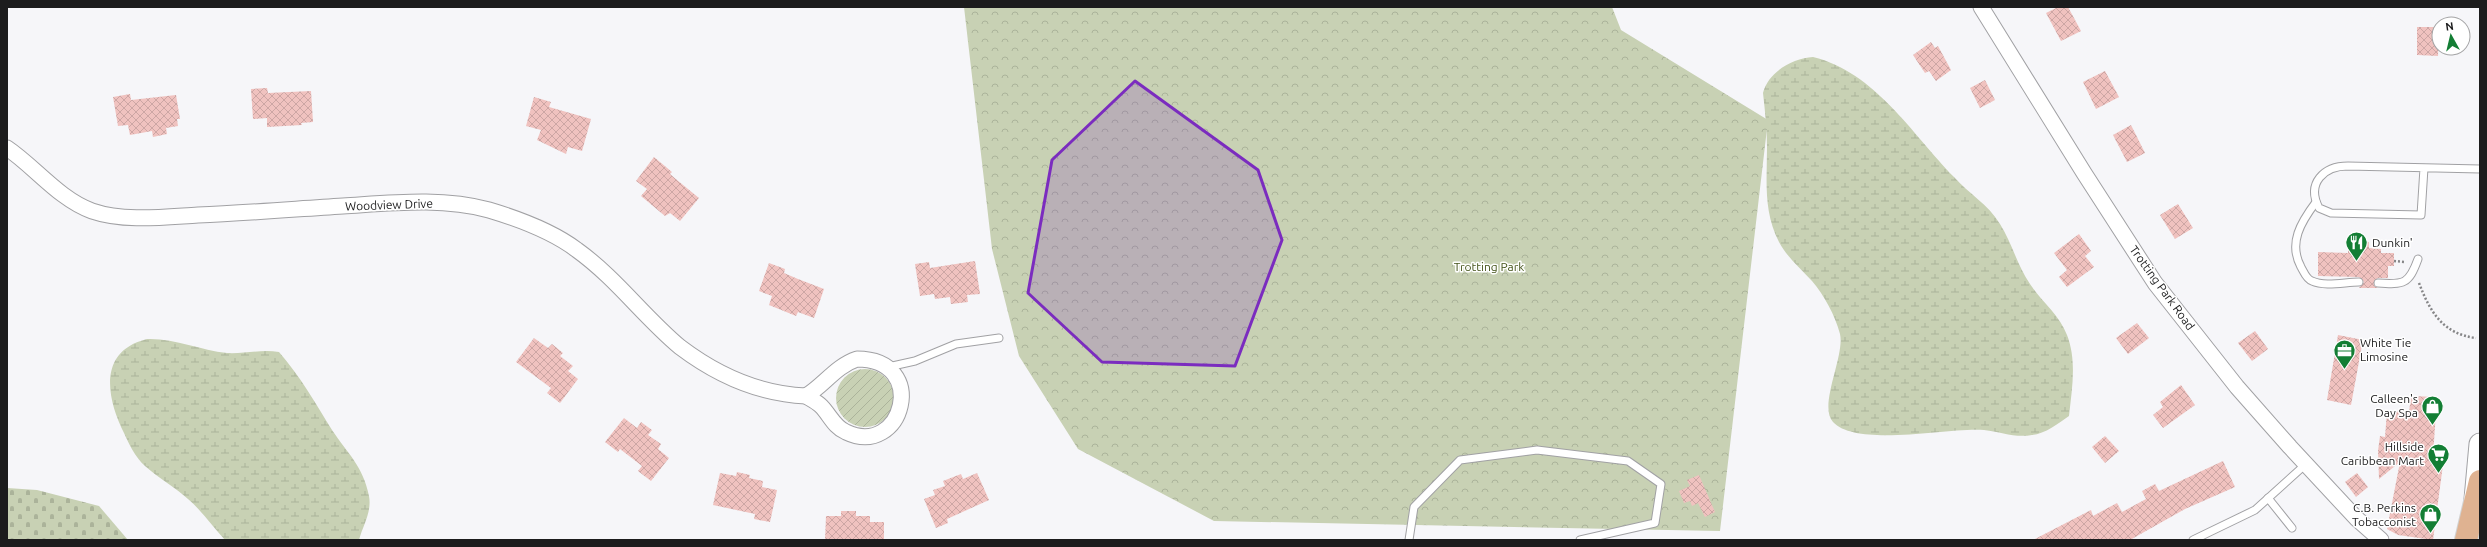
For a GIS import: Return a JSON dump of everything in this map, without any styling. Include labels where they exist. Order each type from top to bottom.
[{"type":"main road","points":[[2471,538],[2477,490],[2480,444]]},
{"type":"street","name":"Trotting Park Road","points":[[1981,7],[2084,173],[2155,283],[2237,387],[2356,518],[2381,540]]},
{"type":"street","name":"Woodview Drive","points":[[7,148],[76,203],[91,211],[125,217],[208,215],[412,202],[469,206],[487,210],[536,227],[576,249],[618,284],[680,346],[725,375],[763,390],[806,396],[820,406],[836,426],[855,436],[875,435],[893,424],[902,405],[900,384],[888,367]]},
{"type":"street","points":[[806,396],[821,387],[838,369],[847,363],[868,359],[888,367]]},
{"type":"lane","points":[[2424,168],[2421,215],[2330,213],[2319,208],[2316,202],[2315,187],[2323,173],[2330,168],[2348,166],[2480,169]]},
{"type":"lane","points":[[2316,202],[2306,215],[2294,246],[2296,258],[2307,278],[2319,283],[2359,282]]},
{"type":"lane","points":[[2378,283],[2404,283],[2412,276],[2418,259]]},
{"type":"lane","points":[[888,367],[915,361],[956,344],[999,338]]},
{"type":"lane","points":[[1409,540],[1414,507],[1460,460],[1537,450],[1628,461],[1661,484],[1655,523],[1580,540]]},
{"type":"lane","points":[[2193,540],[2255,510],[2306,464]]},
{"type":"lane","points":[[2268,498],[2292,528]]},
{"type":"path","points":[[2394,261],[2411,262],[2426,301],[2437,319],[2455,333],[2476,338]]},
{"type":"highlighted area","points":[[1135,81],[1258,170],[1282,240],[1235,366],[1102,362],[1028,293],[1052,160]]},
{"type":"green space","name":"Trotting Park","points":[[964,7],[1612,7],[1621,30],[1768,120],[1720,531],[1214,521],[1078,449],[1019,356],[992,249]]},
{"type":"green space","points":[[1813,57],[1835,65],[1855,76],[1874,90],[1891,106],[1960,183],[1990,211],[2000,224],[2025,277],[2060,321],[2070,345],[2073,375],[2069,416],[2056,425],[2042,433],[2026,436],[1984,430],[1882,435],[1862,434],[1845,430],[1833,422],[1829,415],[1828,405],[1841,343],[1838,327],[1829,306],[1821,293],[1812,281],[1790,258],[1779,242],[1770,219],[1767,195],[1767,134],[1763,93],[1770,79],[1782,68],[1797,60]]},
{"type":"green space","points":[[147,339],[167,340],[227,353],[266,351],[279,352],[301,380],[363,476],[370,502],[367,518],[359,540],[225,540],[193,504],[145,466],[138,459],[128,442],[118,419],[110,391],[110,377],[113,365],[120,354],[131,345]]},
{"type":"green space","points":[[865,369],[876,371],[889,382],[892,387],[894,398],[892,409],[881,422],[876,425],[865,427],[854,425],[841,414],[838,409],[836,398],[838,387],[849,374],[854,371]]},
{"type":"green space","points":[[7,488],[37,490],[99,506],[128,540],[7,540]]},
{"type":"building","points":[[2058,7],[2068,7],[2081,31],[2061,41],[2046,13]]},
{"type":"building","points":[[2417,27],[2431,27],[2431,56],[2417,55]]},
{"type":"building","points":[[1931,42],[1935,48],[1938,46],[1951,70],[1936,81],[1929,71],[1925,73],[1913,55]]},
{"type":"building","points":[[2105,71],[2119,97],[2096,109],[2083,82]]},
{"type":"building","points":[[1985,80],[1995,100],[1980,108],[1970,88]]},
{"type":"building","points":[[267,88],[268,93],[311,91],[313,122],[301,123],[302,125],[267,127],[267,118],[253,119],[251,89]]},
{"type":"building","points":[[130,94],[131,100],[176,95],[180,119],[177,119],[178,126],[166,128],[167,134],[153,137],[152,131],[130,135],[128,125],[118,126],[113,97]]},
{"type":"building","points":[[534,97],[551,102],[549,107],[591,119],[582,151],[568,147],[566,154],[537,140],[541,130],[526,126]]},
{"type":"building","points":[[2131,125],[2145,153],[2127,162],[2113,135]]},
{"type":"building","points":[[654,157],[672,172],[670,174],[699,198],[680,221],[670,213],[665,216],[641,196],[647,189],[636,181]]},
{"type":"building","points":[[2178,204],[2193,228],[2175,239],[2160,215]]},
{"type":"building","points":[[2079,234],[2091,251],[2085,256],[2094,267],[2067,287],[2059,277],[2067,270],[2054,253]]},
{"type":"building","name":"Dunkin'","points":[[2355,241],[2369,242],[2369,248],[2381,249],[2381,253],[2394,253],[2394,266],[2388,266],[2388,278],[2378,278],[2374,281],[2374,286],[2378,288],[2359,288],[2364,282],[2359,277],[2318,276],[2318,252],[2348,253],[2348,248],[2354,248]]},
{"type":"building","points":[[975,261],[980,294],[967,295],[968,302],[951,304],[950,297],[935,299],[934,294],[920,296],[915,264],[929,262],[930,268]]},
{"type":"building","points":[[769,263],[785,269],[784,273],[824,289],[814,318],[798,312],[796,316],[769,305],[772,296],[759,291]]},
{"type":"building","points":[[2137,323],[2149,338],[2128,354],[2116,338]]},
{"type":"building","points":[[2255,331],[2268,349],[2252,361],[2238,343]]},
{"type":"building","name":"White Tie Limosine","points":[[2338,335],[2363,340],[2351,405],[2327,400]]},
{"type":"building","points":[[534,338],[548,348],[552,344],[563,353],[560,356],[573,366],[568,371],[578,379],[560,403],[547,393],[551,388],[516,362]]},
{"type":"building","points":[[2181,385],[2195,405],[2163,428],[2153,415],[2163,407],[2160,402]]},
{"type":"building","points":[[2411,396],[2437,397],[2433,456],[2444,457],[2433,540],[2398,535],[2387,529],[2400,462],[2379,479],[2378,451],[2380,436],[2385,437],[2387,411],[2409,412]]},
{"type":"building","points":[[624,418],[637,428],[641,422],[652,430],[648,435],[661,444],[658,449],[669,458],[651,481],[638,471],[642,466],[620,449],[618,452],[605,442]]},
{"type":"building","points":[[2105,436],[2119,451],[2105,463],[2092,447]]},
{"type":"building","points":[[2223,461],[2235,487],[2185,509],[2130,540],[2033,540],[2091,510],[2093,516],[2117,503],[2122,512],[2146,499],[2142,491],[2155,484],[2159,491]]},
{"type":"building","points":[[737,472],[750,475],[749,478],[763,481],[762,487],[777,490],[770,522],[754,519],[755,514],[713,505],[720,473],[736,476]]},
{"type":"building","points":[[977,473],[989,500],[947,519],[948,523],[936,528],[924,499],[935,495],[933,490],[945,486],[943,481],[961,474],[963,479]]},
{"type":"building","points":[[2357,473],[2368,487],[2356,497],[2345,482]]},
{"type":"building","points":[[1699,475],[1715,512],[1705,517],[1698,503],[1692,506],[1690,501],[1684,503],[1679,491],[1690,486],[1687,480]]},
{"type":"building","points":[[841,511],[856,511],[856,516],[870,516],[870,522],[884,522],[884,540],[825,540],[826,516],[841,516]]},
{"type":"place","name":"Dunkin'","points":[[2356,262]]},
{"type":"place","name":"White Tie Limosine","points":[[2345,370]]},
{"type":"place","name":"Calleen's Day Spa","points":[[2433,426]]},
{"type":"place","name":"Hillside Caribbean Mart","points":[[2439,474]]},
{"type":"place","name":"C.B. Perkins Tobacconist","points":[[2431,534]]}]
